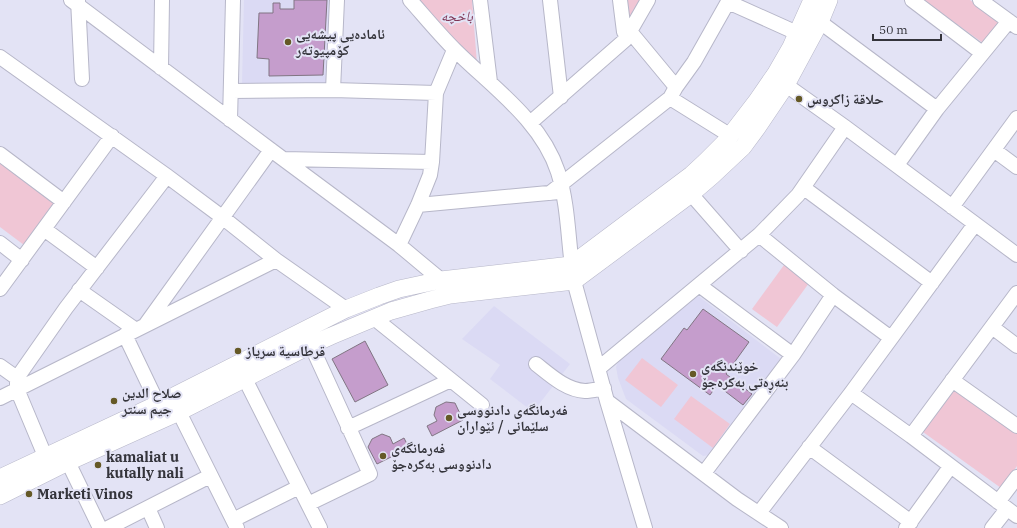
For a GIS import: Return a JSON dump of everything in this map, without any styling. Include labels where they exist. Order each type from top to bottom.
[{"type":"main road","points":[[0,496],[68,462],[178,412],[245,379],[304,343],[324,320],[346,309],[399,288],[441,280],[573,273],[691,175],[731,136],[776,73],[791,47],[812,0]]},
{"type":"main road","points":[[0,478],[158,404],[304,343],[331,336],[406,306],[440,297],[573,273],[691,194],[743,147],[751,138],[786,85],[820,22],[829,0]]},
{"type":"main road","points":[[324,320],[324,327],[331,336]]},
{"type":"street","points":[[161,68],[162,0]]},
{"type":"street","points":[[230,120],[233,0]]},
{"type":"street","points":[[333,90],[337,0]]},
{"type":"street","points":[[410,0],[454,50],[490,82],[530,123],[553,159],[558,189],[568,228],[573,273],[607,401],[645,528]]},
{"type":"street","points":[[480,0],[490,82]]},
{"type":"street","points":[[550,0],[561,97]]},
{"type":"street","points":[[620,0],[626,32],[673,92],[731,136]]},
{"type":"street","points":[[530,123],[561,97],[626,32],[648,0]]},
{"type":"street","points":[[912,0],[982,53]]},
{"type":"street","points":[[896,165],[982,53],[1013,24],[980,0]]},
{"type":"street","points":[[418,205],[558,189],[673,92],[694,62],[729,1],[797,33]]},
{"type":"street","points":[[75,2],[230,120],[399,245],[441,280]]},
{"type":"street","points":[[75,2],[82,79]]},
{"type":"street","points":[[820,22],[937,110]]},
{"type":"street","points":[[399,245],[430,175],[436,93],[454,50]]},
{"type":"street","points":[[0,57],[167,176],[276,260],[346,309]]},
{"type":"street","points":[[786,85],[846,127],[1017,255]]},
{"type":"street","points":[[231,91],[333,90],[436,93]]},
{"type":"street","points":[[952,207],[1017,118]]},
{"type":"street","points":[[599,368],[759,235],[785,210],[804,188],[846,127]]},
{"type":"street","points":[[0,289],[112,136]]},
{"type":"street","points":[[135,330],[222,217],[271,150]]},
{"type":"street","points":[[994,150],[1017,167]]},
{"type":"street","points":[[0,154],[64,202]]},
{"type":"street","points":[[283,159],[432,162]]},
{"type":"street","points":[[17,384],[79,290],[167,176]]},
{"type":"street","points":[[804,188],[932,283]]},
{"type":"street","points":[[691,194],[740,251]]},
{"type":"street","points":[[758,513],[851,393],[975,224]]},
{"type":"street","points":[[44,229],[97,268]]},
{"type":"street","points":[[759,235],[833,295],[891,338]]},
{"type":"street","points":[[0,243],[22,260]]},
{"type":"street","points":[[0,398],[17,384],[135,330],[276,260]]},
{"type":"street","points":[[699,285],[793,355]]},
{"type":"street","points":[[79,290],[135,330],[158,404]]},
{"type":"street","points":[[911,436],[1017,293]]},
{"type":"street","points":[[704,473],[793,355],[833,295]]},
{"type":"street","points":[[374,318],[482,405]]},
{"type":"street","points":[[992,327],[1017,346]]},
{"type":"street","points":[[304,343],[370,474],[308,504]]},
{"type":"street","points":[[536,364],[559,382],[571,388],[585,391],[604,388]]},
{"type":"street","points":[[0,366],[17,384],[46,456]]},
{"type":"street","points":[[245,379],[320,528]]},
{"type":"street","points":[[348,428],[451,380]]},
{"type":"street","points":[[952,380],[1017,426]]},
{"type":"street","points":[[851,393],[911,436],[1007,509]]},
{"type":"street","points":[[607,401],[737,499],[781,528]]},
{"type":"street","points":[[178,412],[235,524],[299,487]]},
{"type":"street","points":[[809,447],[908,525],[950,467]]},
{"type":"street","points":[[68,462],[100,528]]},
{"type":"street","points":[[108,528],[210,476]]},
{"type":"street","points":[[992,528],[1007,509],[1017,477]]},
{"type":"street","points":[[148,508],[157,528]]},
{"type":"shaded area","name":"ئامادەیی پیشەیی کۆمپیوتەر","points":[[244,0],[333,0],[330,84],[242,84]]},
{"type":"shaded area","name":"خوێندنگەی بنەڕەتی بەکرەجۆ","points":[[697,295],[781,359],[710,455],[703,456],[626,399],[618,378],[616,367],[621,359]]},
{"type":"shaded area","points":[[494,306],[570,364],[533,412],[490,379],[500,365],[462,339]]},
{"type":"green space","name":"باخچە","points":[[419,0],[472,0],[477,64]]},
{"type":"green space","points":[[627,0],[641,0],[629,21]]},
{"type":"green space","points":[[923,0],[970,0],[1000,21],[983,43]]},
{"type":"green space","points":[[0,160],[57,201],[24,245],[0,227]]},
{"type":"green space","points":[[784,265],[809,283],[777,327],[752,309]]},
{"type":"green space","points":[[642,358],[678,385],[661,407],[625,380]]},
{"type":"green space","points":[[955,388],[1017,432],[1017,466],[1001,488],[923,432]]},
{"type":"green space","points":[[691,396],[730,424],[713,448],[674,419]]},
{"type":"building","name":"ئامادەیی پیشەیی کۆمپیوتەر","points":[[294,0],[327,0],[323,75],[269,76],[269,59],[257,58],[259,13],[273,13],[273,3],[280,3],[280,9],[294,9]]},
{"type":"building","points":[[703,309],[749,342],[726,374],[752,394],[743,405],[717,385],[710,395],[661,359],[684,328],[687,330]]},
{"type":"building","points":[[365,341],[388,385],[355,402],[332,359]]},
{"type":"building","name":"فەرمانگەی دادنووسی سلێمانی / ئێواران","points":[[446,402],[455,403],[463,420],[432,436],[427,426],[437,421],[434,415],[436,407]]},
{"type":"building","name":"فەرمانگەی دادنووسی بەکرەجۆ","points":[[382,434],[390,437],[393,444],[404,438],[409,448],[377,464],[368,447],[372,439]]},
{"type":"place","name":"ئامادەیی پیشەیی کۆمپیوتەر","points":[[288,42]]},
{"type":"place","name":"حلاقة زاکروس","points":[[799,99]]},
{"type":"place","name":"قرطاسية سرياز","points":[[238,351]]},
{"type":"place","name":"خوێندنگەی بنەڕەتی بەکرەجۆ","points":[[693,374]]},
{"type":"place","name":"صلاح الدين جيم سنتر","points":[[114,401]]},
{"type":"place","name":"فەرمانگەی دادنووسی سلێمانی / ئێواران","points":[[449,418]]},
{"type":"place","name":"فەرمانگەی دادنووسی بەکرەجۆ","points":[[383,456]]},
{"type":"place","name":"kamaliat u kutally nali","points":[[98,465]]},
{"type":"place","name":"Marketi Vinos","points":[[29,494]]}]
